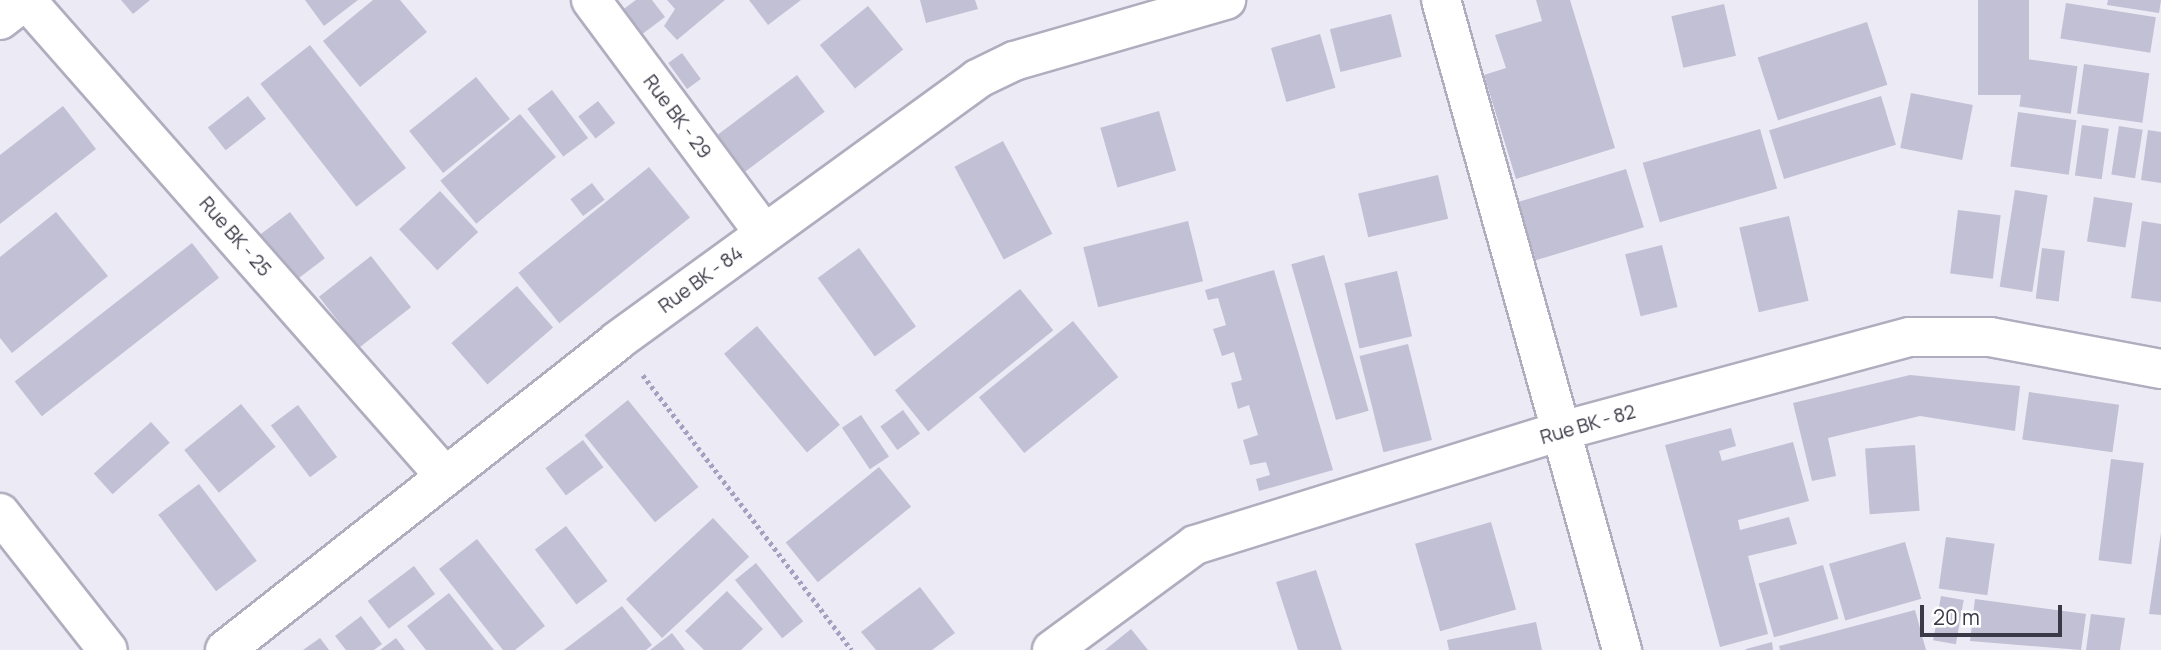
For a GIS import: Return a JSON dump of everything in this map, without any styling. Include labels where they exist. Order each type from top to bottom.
[{"type":"street","points":[[0,20],[26,0]]},
{"type":"street","name":"Rue BK - 25","points":[[26,0],[444,475]]},
{"type":"street","name":"Rue BK - 29","points":[[591,0],[764,233]]},
{"type":"street","points":[[1441,0],[1622,650]]},
{"type":"street","name":"Rue BK - 84","points":[[225,650],[617,341],[976,79],[1014,61],[1220,1]]},
{"type":"street","name":"Rue BK - 82","points":[[1052,650],[1195,545],[1561,431],[1910,337],[1990,337],[2161,369]]},
{"type":"street","points":[[0,513],[108,650]]},
{"type":"path","points":[[617,341],[852,650]]},
{"type":"building","points":[[121,0],[150,0],[133,14]]},
{"type":"building","points":[[305,0],[358,0],[324,26]]},
{"type":"building","points":[[373,0],[400,0],[427,32],[360,87],[323,41]]},
{"type":"building","points":[[636,0],[652,0],[665,17],[629,44],[610,19]]},
{"type":"building","points":[[667,0],[725,0],[677,40],[664,26],[675,9]]},
{"type":"building","points":[[749,0],[801,0],[768,25]]},
{"type":"building","points":[[920,0],[975,0],[978,9],[926,23]]},
{"type":"building","points":[[1536,0],[1570,0],[1615,148],[1516,179],[1484,75],[1506,68],[1495,35],[1542,21]]},
{"type":"building","points":[[1978,0],[2029,0],[2029,95],[1978,95]]},
{"type":"building","points":[[2108,0],[2161,0],[2159,13],[2107,5]]},
{"type":"building","points":[[2066,3],[2156,17],[2150,53],[2060,39]]},
{"type":"building","points":[[1724,4],[1736,56],[1683,68],[1671,16]]},
{"type":"building","points":[[868,6],[903,50],[855,89],[820,45]]},
{"type":"building","points":[[1391,14],[1402,57],[1341,72],[1330,29]]},
{"type":"building","points":[[1867,22],[1887,85],[1778,120],[1758,58]]},
{"type":"building","points":[[1320,34],[1335,88],[1286,102],[1271,48]]},
{"type":"building","points":[[310,45],[406,168],[356,207],[260,84]]},
{"type":"building","points":[[682,53],[701,79],[687,89],[668,63]]},
{"type":"building","points":[[2026,59],[2077,66],[2071,114],[2019,107]]},
{"type":"building","points":[[2084,64],[2149,73],[2142,123],[2077,114]]},
{"type":"building","points":[[797,75],[825,112],[742,174],[715,137]]},
{"type":"building","points":[[476,77],[510,119],[443,173],[409,131]]},
{"type":"building","points":[[552,90],[588,138],[563,157],[527,109]]},
{"type":"building","points":[[1911,93],[1973,105],[1962,160],[1900,148]]},
{"type":"building","points":[[248,96],[266,119],[226,150],[208,127]]},
{"type":"building","points":[[1881,96],[1896,145],[1784,179],[1769,130]]},
{"type":"building","points":[[598,101],[615,123],[596,138],[578,116]]},
{"type":"building","points":[[63,106],[96,149],[0,224],[0,155]]},
{"type":"building","points":[[1159,111],[1176,171],[1117,187],[1100,128]]},
{"type":"building","points":[[2018,112],[2076,120],[2069,175],[2010,166]]},
{"type":"building","points":[[520,114],[556,157],[476,224],[440,181]]},
{"type":"building","points":[[2082,125],[2109,129],[2102,179],[2075,176]]},
{"type":"building","points":[[2119,126],[2143,130],[2135,178],[2111,174]]},
{"type":"building","points":[[1760,129],[1777,189],[1660,222],[1643,163]]},
{"type":"building","points":[[2148,130],[2161,132],[2161,183],[2141,180]]},
{"type":"building","points":[[1003,141],[1052,234],[1004,260],[954,167]]},
{"type":"building","points":[[649,167],[690,218],[559,323],[518,273]]},
{"type":"building","points":[[1626,169],[1644,227],[1536,260],[1518,202]]},
{"type":"building","points":[[1438,175],[1448,219],[1368,237],[1358,193]]},
{"type":"building","points":[[592,183],[605,200],[583,216],[570,199]]},
{"type":"building","points":[[2015,190],[2048,195],[2032,292],[2000,287]]},
{"type":"building","points":[[440,191],[478,232],[437,270],[399,229]]},
{"type":"building","points":[[2094,197],[2133,203],[2125,248],[2087,241]]},
{"type":"building","points":[[1958,210],[2001,215],[1993,279],[1950,274]]},
{"type":"building","points":[[56,212],[108,276],[12,353],[0,338],[0,257]]},
{"type":"building","points":[[290,212],[325,258],[291,284],[256,238]]},
{"type":"building","points":[[1789,216],[1809,301],[1759,312],[1739,227]]},
{"type":"building","points":[[1188,221],[1203,281],[1098,307],[1083,247]]},
{"type":"building","points":[[2142,221],[2161,224],[2161,302],[2131,298]]},
{"type":"building","points":[[192,243],[219,278],[42,416],[15,382]]},
{"type":"building","points":[[1662,245],[1677,307],[1641,316],[1625,254]]},
{"type":"building","points":[[859,248],[916,326],[875,356],[818,278]]},
{"type":"building","points":[[2042,248],[2065,251],[2059,301],[2036,299]]},
{"type":"building","points":[[1324,255],[1369,411],[1336,420],[1291,264]]},
{"type":"building","points":[[371,256],[411,307],[359,348],[319,297]]},
{"type":"building","points":[[1274,270],[1333,470],[1259,491],[1256,479],[1270,475],[1266,462],[1250,465],[1243,440],[1258,435],[1249,405],[1238,409],[1231,383],[1242,380],[1234,352],[1222,356],[1213,329],[1226,325],[1218,298],[1208,300],[1205,290]]},
{"type":"building","points":[[1397,271],[1412,336],[1359,348],[1344,283]]},
{"type":"building","points":[[517,286],[553,328],[487,385],[451,343]]},
{"type":"building","points":[[1020,289],[1053,330],[928,432],[895,390]]},
{"type":"building","points":[[1073,321],[1118,377],[1024,453],[979,397]]},
{"type":"building","points":[[757,326],[840,425],[807,452],[724,354]]},
{"type":"building","points":[[1408,344],[1432,440],[1383,452],[1359,356]]},
{"type":"building","points":[[1910,375],[2020,386],[2015,431],[1920,416],[1828,438],[1836,476],[1812,481],[1793,403]]},
{"type":"building","points":[[2029,392],[2119,405],[2112,452],[2022,440]]},
{"type":"building","points":[[628,400],[698,487],[655,522],[584,435]]},
{"type":"building","points":[[241,404],[276,447],[219,493],[184,450]]},
{"type":"building","points":[[298,405],[337,457],[310,477],[271,425]]},
{"type":"building","points":[[903,410],[920,433],[897,450],[880,426]]},
{"type":"building","points":[[861,415],[889,456],[870,469],[842,428]]},
{"type":"building","points":[[151,422],[170,443],[113,494],[94,474]]},
{"type":"building","points":[[1731,428],[1736,446],[1719,451],[1722,461],[1793,442],[1809,501],[1738,520],[1740,530],[1789,517],[1797,544],[1748,556],[1768,634],[1720,647],[1665,445]]},
{"type":"building","points":[[583,440],[603,467],[566,495],[545,468]]},
{"type":"building","points":[[1915,445],[1920,511],[1870,514],[1865,448]]},
{"type":"building","points":[[2111,459],[2144,463],[2131,564],[2099,560]]},
{"type":"building","points":[[879,467],[911,507],[818,582],[786,543]]},
{"type":"building","points":[[199,484],[257,561],[216,591],[158,515]]},
{"type":"building","points":[[713,518],[749,557],[662,638],[626,599]]},
{"type":"building","points":[[1491,522],[1516,609],[1440,631],[1415,544]]},
{"type":"building","points":[[566,526],[608,581],[576,605],[535,549]]},
{"type":"building","points":[[2161,533],[2161,615],[2149,614]]},
{"type":"building","points":[[1946,537],[1995,544],[1987,595],[1939,588]]},
{"type":"building","points":[[477,539],[545,626],[515,650],[503,650],[439,569]]},
{"type":"building","points":[[1905,542],[1921,599],[1845,620],[1829,564]]},
{"type":"building","points":[[756,563],[803,621],[782,638],[735,580]]},
{"type":"building","points":[[1823,565],[1838,619],[1774,637],[1759,583]]},
{"type":"building","points":[[414,566],[435,594],[389,629],[368,601]]},
{"type":"building","points":[[1316,570],[1342,650],[1298,650],[1276,582]]},
{"type":"building","points":[[920,587],[955,633],[932,650],[876,650],[861,632]]},
{"type":"building","points":[[727,591],[763,629],[741,650],[704,650],[685,631]]},
{"type":"building","points":[[449,593],[494,650],[426,650],[407,626]]},
{"type":"building","points":[[1941,596],[1964,600],[1956,644],[1933,640]]},
{"type":"building","points":[[1975,599],[2086,614],[2081,650],[1970,641]]},
{"type":"building","points":[[622,606],[652,645],[646,650],[564,650]]},
{"type":"building","points":[[1915,610],[1926,650],[1780,650],[1779,646]]},
{"type":"building","points":[[2091,614],[2125,618],[2120,650],[2086,650]]},
{"type":"building","points":[[361,616],[382,644],[374,650],[346,650],[335,636]]},
{"type":"building","points":[[1536,622],[1542,650],[1449,650],[1447,640]]},
{"type":"building","points":[[1131,629],[1148,650],[1105,650]]},
{"type":"building","points":[[672,633],[685,650],[650,650]]},
{"type":"building","points":[[320,638],[329,650],[303,650]]},
{"type":"building","points":[[396,638],[405,650],[380,650]]},
{"type":"building","points":[[1772,642],[1773,650],[1746,650],[1746,649]]}]
